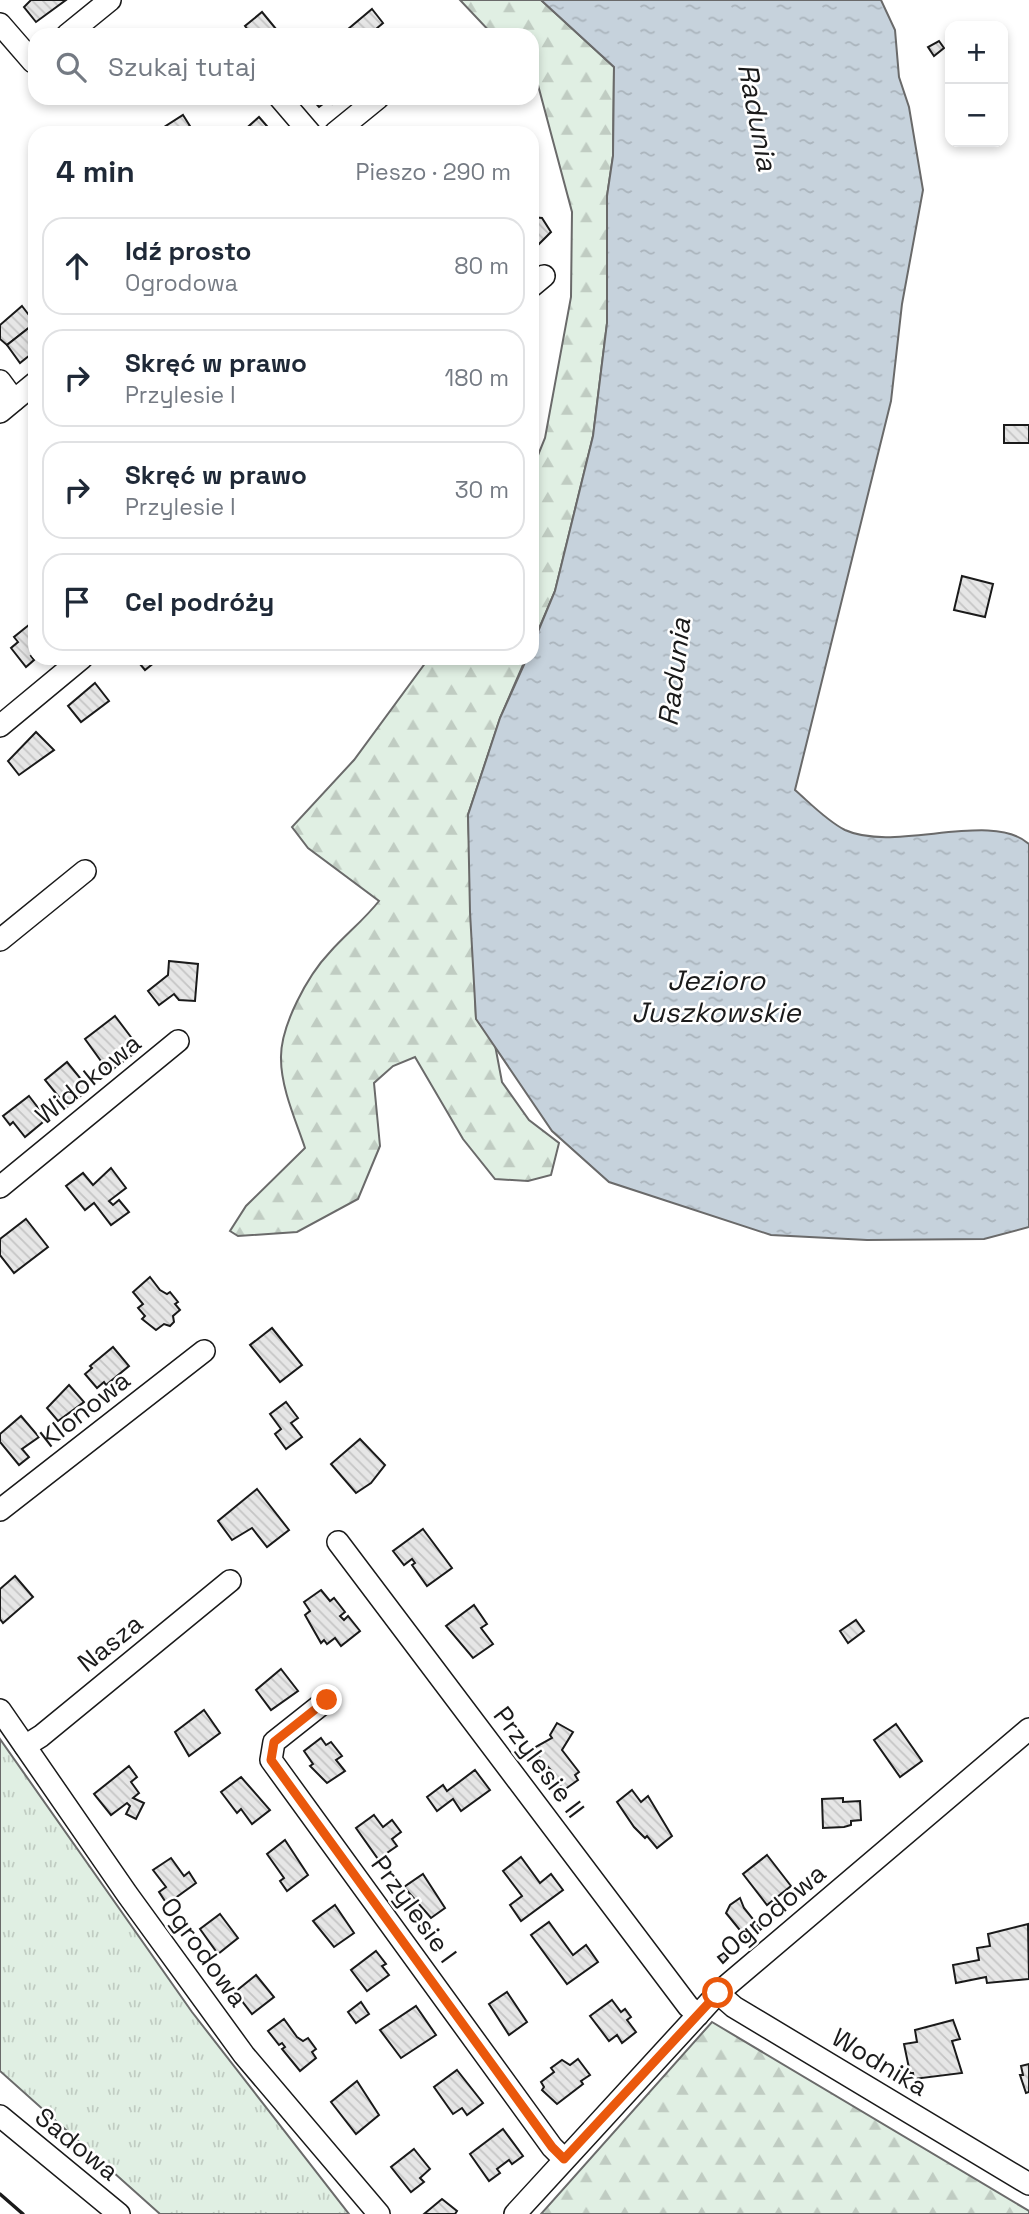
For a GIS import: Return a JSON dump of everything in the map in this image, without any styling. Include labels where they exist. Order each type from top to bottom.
[{"type":"street","points":[[75,28],[110,0]]},
{"type":"street","points":[[0,24],[28,54]]},
{"type":"street","points":[[286,105],[304,126]]},
{"type":"street","points":[[342,126],[368,105]]},
{"type":"street","points":[[0,381],[7,406],[28,389]]},
{"type":"street","points":[[0,726],[74,665]]},
{"type":"street","points":[[0,940],[85,871]]},
{"type":"street","name":"Widokowa","points":[[0,1188],[178,1041]]},
{"type":"street","name":"Klonowa","points":[[0,1510],[204,1351]]},
{"type":"street","name":"Przylesie II","points":[[338,1542],[688,2006],[698,2015]]},
{"type":"street","name":"Nasza","points":[[25,1746],[41,1737],[230,1581]]},
{"type":"street","name":"Przylesie I","points":[[327,1700],[274,1742],[271,1760],[552,2147],[564,2159]]},
{"type":"street","name":"Ogrodowa","points":[[0,1710],[244,2055],[379,2214]]},
{"type":"street","name":"Ogrodowa","points":[[515,2214],[718,1993],[1029,1729]]},
{"type":"street","name":"Wodnika","points":[[718,1993],[734,2007],[1024,2175]]},
{"type":"street","name":"Sadowa","points":[[0,2116],[119,2214]]},
{"type":"green space","points":[[460,0],[541,0],[614,67],[613,156],[607,196],[607,323],[593,436],[555,591],[539,629],[539,453],[545,438],[571,297],[572,212],[539,89],[539,28],[486,28]]},
{"type":"green space","points":[[424,665],[523,665],[500,718],[468,815],[476,1018],[495,1045],[502,1082],[529,1120],[559,1143],[551,1175],[528,1181],[495,1179],[463,1139],[415,1057],[393,1066],[374,1083],[380,1146],[358,1199],[297,1232],[238,1236],[230,1231],[246,1206],[305,1148],[283,1081],[282,1046],[290,1017],[305,987],[322,962],[379,901],[308,848],[292,827],[354,760]]},
{"type":"green space","points":[[0,1739],[192,2012],[349,2214],[160,2214],[0,2071]]},
{"type":"green space","points":[[712,2022],[1029,2211],[1029,2214],[541,2214]]},
{"type":"water","name":"Jezioro Juszkowskie","points":[[541,0],[881,0],[895,30],[899,77],[909,107],[923,190],[902,304],[891,401],[795,790],[838,826],[866,836],[991,831],[1012,835],[1029,844],[1029,1227],[984,1239],[867,1240],[771,1235],[609,1182],[552,1131],[476,1019],[468,815],[500,718],[524,665],[539,665],[539,629],[555,591],[593,436],[607,323],[607,196],[613,156],[614,67]]},
{"type":"building","points":[[31,0],[66,0],[36,22],[24,7]]},
{"type":"building","points":[[372,9],[383,23],[377,28],[349,28]]},
{"type":"building","points":[[262,12],[275,28],[247,28],[245,26]]},
{"type":"building","points":[[939,41],[944,48],[934,56],[928,47]]},
{"type":"building","points":[[183,115],[190,126],[166,126]]},
{"type":"building","points":[[259,117],[267,126],[249,126]]},
{"type":"building","points":[[539,218],[542,218],[551,232],[539,244]]},
{"type":"building","points":[[22,306],[28,314],[28,328],[7,345],[0,339],[0,325]]},
{"type":"building","points":[[28,328],[28,357],[20,363],[7,345]]},
{"type":"building","points":[[1004,425],[1029,425],[1029,443],[1004,443]]},
{"type":"building","points":[[962,576],[993,584],[985,617],[954,610]]},
{"type":"building","points":[[28,626],[28,665],[26,667],[11,648],[18,642],[14,637]]},
{"type":"building","points":[[95,683],[109,701],[81,722],[68,706]]},
{"type":"building","points":[[36,732],[54,750],[19,775],[8,761]]},
{"type":"building","points":[[169,961],[198,964],[195,1001],[179,1000],[174,994],[159,1005],[148,991],[168,975]]},
{"type":"building","points":[[115,1016],[140,1049],[109,1072],[85,1039]]},
{"type":"building","points":[[67,1062],[89,1089],[67,1107],[45,1080]]},
{"type":"building","points":[[29,1096],[39,1109],[35,1112],[43,1122],[25,1137],[13,1122],[10,1125],[3,1116]]},
{"type":"building","points":[[111,1168],[126,1188],[109,1201],[113,1205],[119,1200],[129,1212],[111,1225],[94,1203],[85,1210],[66,1186],[83,1173],[93,1185]]},
{"type":"building","points":[[26,1219],[48,1247],[14,1273],[0,1255],[0,1239]]},
{"type":"building","points":[[150,1277],[160,1290],[167,1294],[170,1292],[178,1302],[175,1304],[180,1310],[173,1316],[174,1322],[170,1326],[164,1324],[156,1330],[142,1319],[145,1316],[138,1308],[143,1304],[133,1292]]},
{"type":"building","points":[[272,1328],[302,1365],[280,1382],[250,1345]]},
{"type":"building","points":[[113,1347],[129,1366],[106,1385],[104,1382],[97,1388],[85,1374],[92,1368],[90,1366]]},
{"type":"building","points":[[69,1385],[84,1402],[58,1421],[47,1408]]},
{"type":"building","points":[[286,1402],[298,1418],[291,1423],[302,1437],[286,1449],[275,1434],[281,1429],[270,1414]]},
{"type":"building","points":[[21,1416],[39,1437],[22,1449],[29,1457],[19,1465],[0,1442],[0,1434]]},
{"type":"building","points":[[360,1439],[385,1465],[371,1483],[356,1493],[331,1464]]},
{"type":"building","points":[[257,1489],[289,1530],[267,1547],[252,1528],[232,1540],[218,1521]]},
{"type":"building","points":[[423,1529],[452,1568],[427,1586],[412,1565],[415,1563],[412,1559],[404,1565],[393,1551]]},
{"type":"building","points":[[15,1576],[33,1597],[3,1623],[0,1619],[0,1589]]},
{"type":"building","points":[[321,1590],[330,1601],[334,1598],[345,1612],[340,1616],[344,1620],[348,1616],[360,1631],[341,1646],[335,1638],[327,1644],[324,1640],[321,1643],[305,1615],[310,1611],[304,1602]]},
{"type":"building","points":[[474,1605],[487,1624],[481,1628],[493,1644],[473,1658],[446,1626]]},
{"type":"building","points":[[856,1620],[864,1631],[848,1643],[840,1631]]},
{"type":"building","points":[[281,1669],[298,1691],[271,1710],[256,1690]]},
{"type":"building","points":[[204,1710],[220,1733],[189,1756],[175,1732]]},
{"type":"building","points":[[557,1723],[573,1732],[562,1750],[579,1772],[575,1775],[578,1780],[564,1790],[553,1777],[555,1775],[532,1749],[552,1738],[550,1735]]},
{"type":"building","points":[[896,1724],[922,1761],[900,1777],[874,1740]]},
{"type":"building","points":[[321,1738],[326,1745],[331,1742],[342,1756],[336,1760],[345,1771],[327,1783],[310,1766],[313,1764],[304,1751]]},
{"type":"building","points":[[129,1766],[137,1777],[131,1782],[139,1793],[133,1798],[144,1803],[136,1819],[126,1814],[130,1806],[127,1803],[111,1815],[94,1794]]},
{"type":"building","points":[[475,1770],[490,1790],[461,1811],[453,1799],[437,1811],[427,1797],[443,1785],[447,1791]]},
{"type":"building","points":[[241,1777],[270,1810],[252,1824],[241,1809],[237,1813],[221,1792]]},
{"type":"building","points":[[632,1790],[641,1802],[648,1796],[672,1836],[657,1848],[647,1836],[645,1838],[634,1827],[617,1802]]},
{"type":"building","points":[[843,1798],[843,1802],[860,1801],[861,1820],[851,1821],[851,1825],[844,1827],[823,1828],[822,1799]]},
{"type":"building","points":[[374,1815],[383,1827],[392,1820],[401,1832],[392,1839],[397,1846],[378,1859],[356,1828]]},
{"type":"building","points":[[285,1840],[308,1875],[287,1891],[280,1881],[284,1878],[267,1854]]},
{"type":"building","points":[[767,1855],[791,1886],[767,1905],[743,1874]]},
{"type":"building","points":[[521,1857],[540,1883],[551,1874],[563,1890],[521,1921],[510,1905],[522,1896],[503,1871]]},
{"type":"building","points":[[171,1858],[184,1876],[189,1872],[196,1883],[167,1904],[159,1892],[166,1887],[153,1870]]},
{"type":"building","points":[[423,1874],[445,1908],[431,1918],[404,1887]]},
{"type":"building","points":[[740,1898],[744,1908],[761,1929],[748,1940],[726,1913],[730,1905]]},
{"type":"building","points":[[335,1905],[354,1933],[334,1947],[313,1921]]},
{"type":"building","points":[[220,1914],[238,1938],[218,1954],[200,1929]]},
{"type":"building","points":[[549,1922],[573,1955],[586,1945],[598,1962],[567,1984],[531,1935]]},
{"type":"building","points":[[1028,1924],[1029,1979],[987,1983],[986,1977],[956,1983],[953,1965],[979,1960],[977,1948],[990,1946],[988,1934]]},
{"type":"building","points":[[376,1951],[386,1964],[382,1966],[389,1975],[367,1991],[351,1970]]},
{"type":"building","points":[[724,1953],[728,1958],[723,1963],[718,1957]]},
{"type":"building","points":[[256,1975],[274,1997],[252,2014],[235,1992]]},
{"type":"building","points":[[507,1992],[527,2022],[509,2035],[489,2004]]},
{"type":"building","points":[[612,2000],[621,2012],[625,2009],[631,2017],[627,2020],[636,2032],[622,2043],[617,2035],[609,2041],[590,2016]]},
{"type":"building","points":[[361,2002],[369,2014],[356,2023],[348,2012]]},
{"type":"building","points":[[416,2006],[436,2035],[401,2058],[380,2030]]},
{"type":"building","points":[[284,2019],[297,2037],[303,2041],[308,2038],[316,2049],[312,2052],[316,2058],[300,2071],[282,2049],[285,2047],[282,2043],[279,2045],[268,2031]]},
{"type":"building","points":[[953,2020],[960,2039],[952,2041],[962,2073],[914,2079],[913,2073],[910,2073],[904,2044],[917,2042],[915,2030]]},
{"type":"building","points":[[578,2059],[590,2075],[581,2081],[583,2084],[557,2104],[542,2090],[544,2087],[541,2082],[554,2072],[551,2068],[562,2060],[570,2065]]},
{"type":"building","points":[[1029,2064],[1029,2092],[1026,2093],[1020,2075],[1023,2075],[1021,2066]]},
{"type":"building","points":[[457,2070],[483,2103],[467,2115],[462,2108],[453,2114],[434,2087]]},
{"type":"building","points":[[357,2081],[379,2115],[356,2134],[331,2102]]},
{"type":"building","points":[[503,2129],[523,2156],[512,2164],[509,2160],[497,2169],[500,2173],[489,2181],[470,2154]]},
{"type":"building","points":[[414,2149],[430,2169],[420,2178],[424,2182],[411,2192],[391,2167]]},
{"type":"building","points":[[442,2199],[457,2211],[455,2214],[424,2214]]},
{"type":"wall","points":[[0,2194],[23,2214]]},
{"type":"route","points":[[327,1700],[274,1742],[271,1760],[552,2147],[564,2159],[718,1993]]},
{"type":"water label","name":"Radunia","points":[[758,117]]},
{"type":"water label","name":"Radunia","points":[[674,672]]}]
